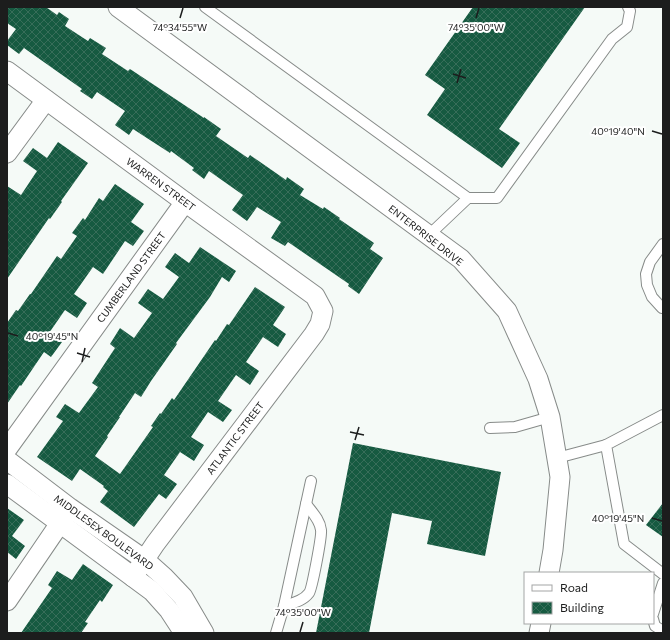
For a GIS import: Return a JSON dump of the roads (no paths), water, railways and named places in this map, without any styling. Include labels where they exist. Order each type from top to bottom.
[{"type":"street","name":"ENTERPRISE DRIVE","points":[[118,7],[461,259],[507,311],[538,379],[550,417],[557,458],[560,477],[553,550],[549,572]]},
{"type":"street","name":"WARREN STREET","points":[[7,71],[315,296]]},
{"type":"street","points":[[7,153],[46,100]]},
{"type":"street","name":"CUMBERLAND STREET","points":[[7,449],[185,202]]},
{"type":"street","name":"ATLANTIC STREET","points":[[133,577],[155,544],[314,334],[320,324],[323,311],[315,296]]},
{"type":"street","name":"MIDDLESEX BOULEVARD","points":[[7,460],[70,508],[145,560],[183,597],[204,633]]},
{"type":"street","name":"MIDDLESEX BOULEVARD","points":[[7,484],[152,591],[168,610],[184,633]]},
{"type":"street","points":[[7,601],[70,508]]},
{"type":"lane","points":[[205,7],[468,198],[497,198],[612,39],[627,27],[630,11],[628,7]]},
{"type":"lane","points":[[430,235],[468,198]]},
{"type":"lane","points":[[662,308],[652,297],[647,285],[646,274],[650,262],[663,244]]},
{"type":"lane","points":[[557,458],[606,445],[663,415]]},
{"type":"lane","points":[[490,428],[515,427],[550,417]]},
{"type":"lane","points":[[606,445],[624,544],[663,574]]},
{"type":"lane","points":[[276,633],[284,606],[311,480]]},
{"type":"lane","points":[[284,606],[298,602],[309,593],[313,579],[322,532],[319,520],[306,504]]},
{"type":"lane","points":[[654,611],[663,583]]},
{"type":"lane","points":[[654,622],[655,626],[663,631]]}]
